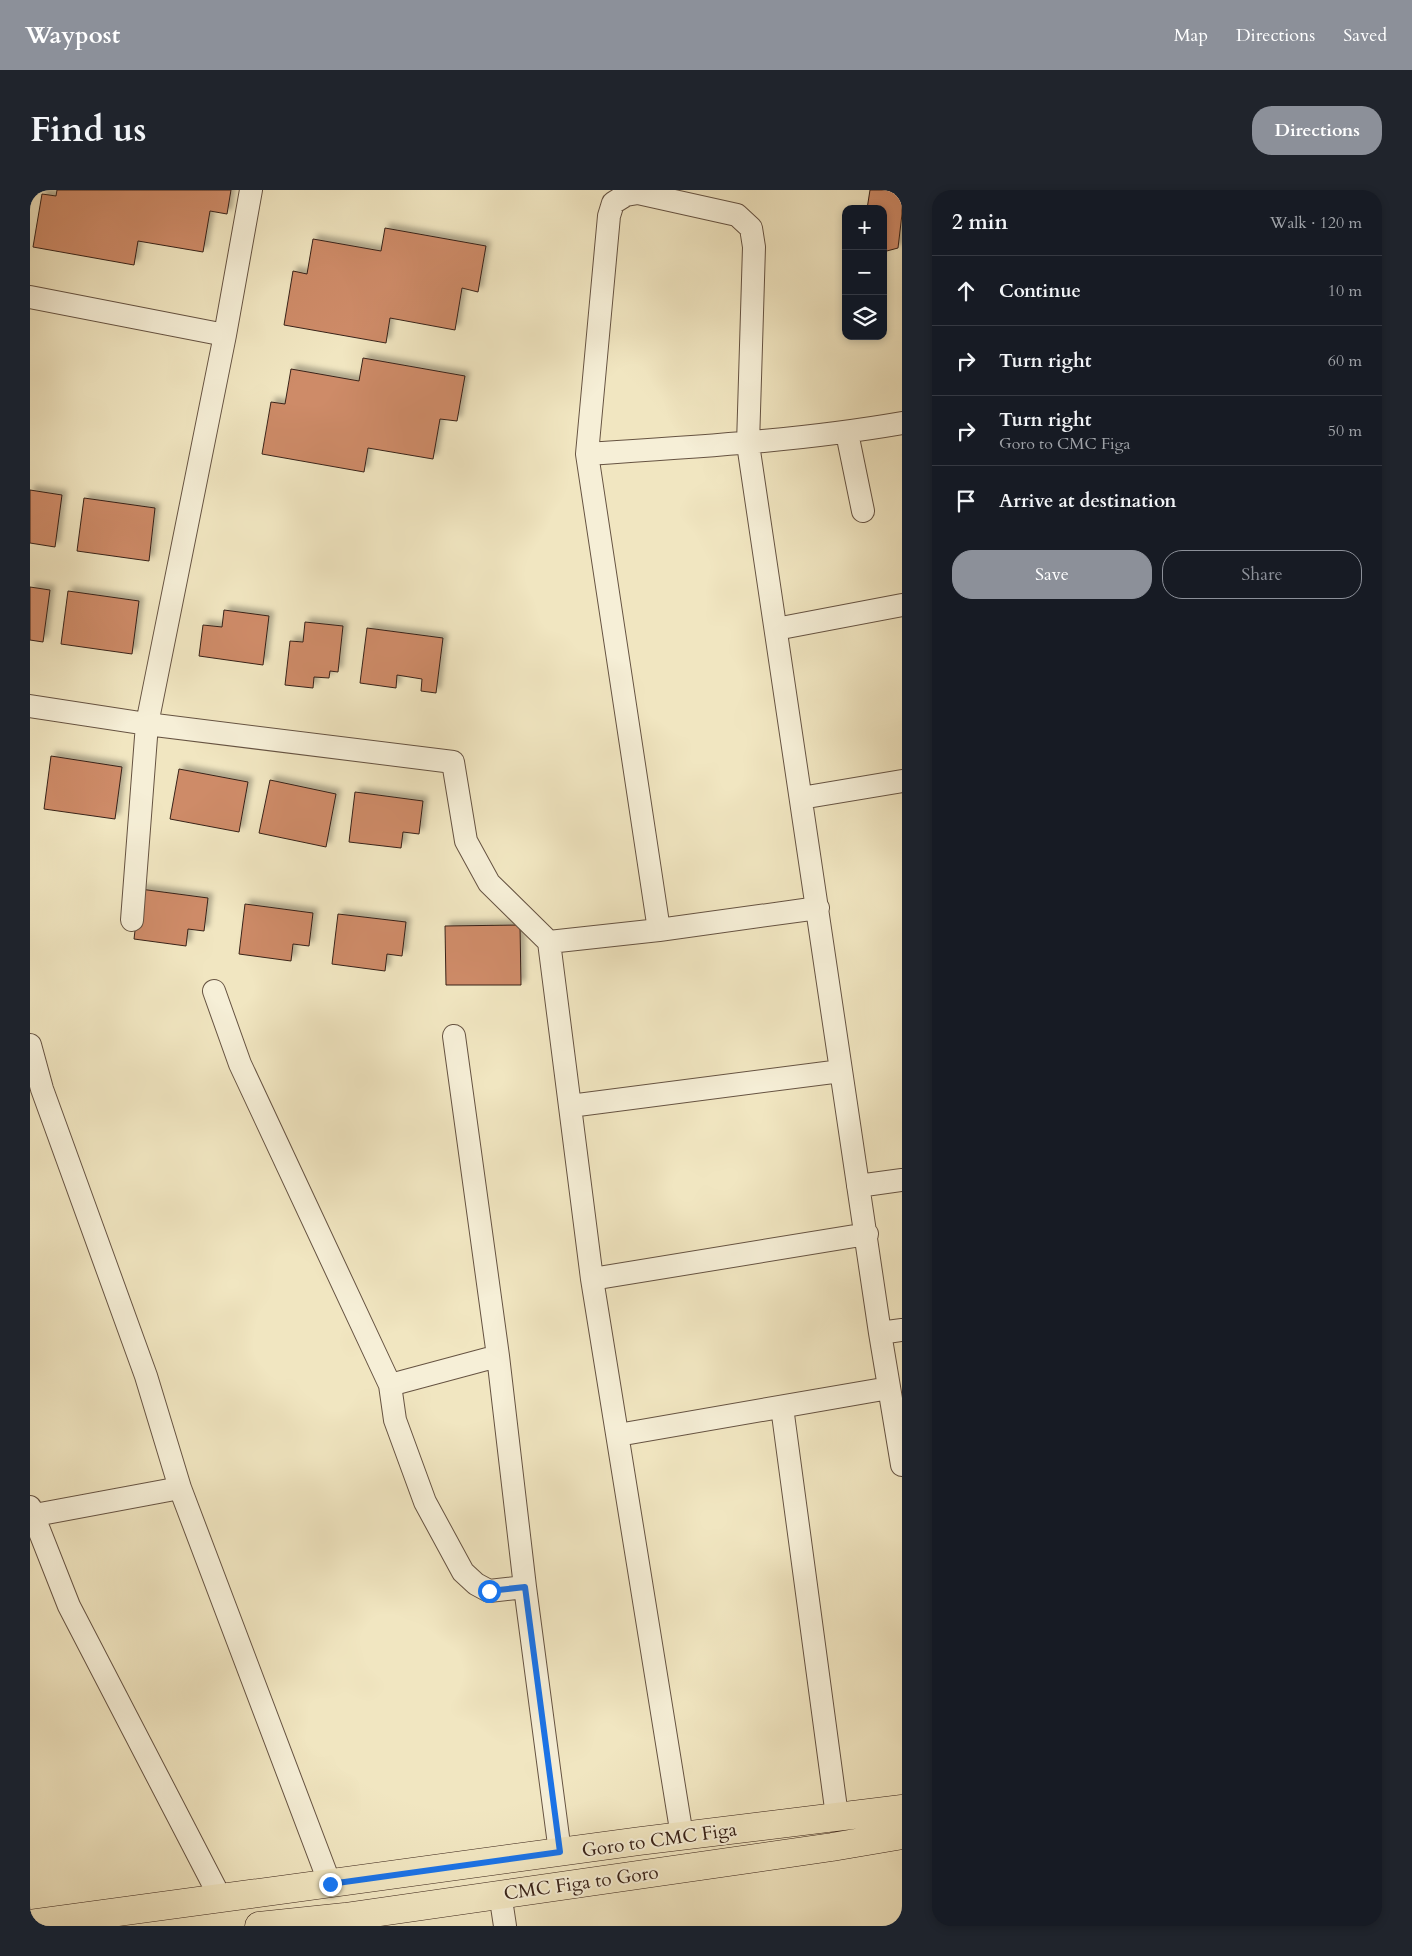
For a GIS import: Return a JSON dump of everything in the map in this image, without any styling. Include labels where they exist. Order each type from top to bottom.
[{"type":"main road","name":"Goro to CMC Figa","points":[[30,1924],[126,1919],[170,1904],[221,1899],[560,1852],[902,1808]]},
{"type":"main road","name":"CMC Figa to Goro","points":[[259,1926],[345,1917],[500,1893],[832,1847],[902,1835]]},
{"type":"street","points":[[132,920],[147,724],[225,335],[251,190]]},
{"type":"street","points":[[659,930],[588,454],[609,216],[613,203],[638,192],[737,215],[751,228],[754,247],[748,444],[858,1186],[867,1234],[891,1332],[889,1388],[902,1465]]},
{"type":"street","points":[[30,297],[225,335]]},
{"type":"street","points":[[588,454],[748,444],[848,433],[902,423]]},
{"type":"street","points":[[848,433],[863,511]]},
{"type":"street","points":[[776,629],[902,606]]},
{"type":"street","points":[[30,706],[147,724],[453,762],[466,841],[489,883],[549,942],[592,1279],[682,1836]]},
{"type":"street","points":[[801,798],[902,781]]},
{"type":"street","points":[[549,942],[659,930],[818,908]]},
{"type":"street","points":[[214,991],[240,1064],[390,1385],[395,1420],[425,1502],[463,1572],[476,1584],[489,1591],[525,1587]]},
{"type":"street","points":[[454,1036],[498,1356],[525,1587],[560,1852]]},
{"type":"street","points":[[30,1045],[36,1089],[146,1376],[180,1488],[330,1884]]},
{"type":"street","points":[[570,1106],[841,1071]]},
{"type":"street","points":[[858,1186],[902,1180]]},
{"type":"street","points":[[592,1279],[867,1234]]},
{"type":"street","points":[[390,1385],[498,1356]]},
{"type":"street","points":[[618,1435],[889,1388]]},
{"type":"street","points":[[782,1407],[837,1816]]},
{"type":"street","points":[[180,1488],[31,1513],[70,1606],[221,1899]]},
{"type":"street","points":[[500,1893],[505,1926]]},
{"type":"building","points":[[57,190],[231,190],[227,214],[210,211],[203,252],[138,241],[134,265],[33,247],[42,194],[56,196]]},
{"type":"building","points":[[870,190],[902,190],[902,214],[898,248],[887,251],[887,205],[868,205]]},
{"type":"building","points":[[385,228],[486,246],[478,292],[462,288],[455,330],[390,318],[386,343],[284,325],[293,271],[307,274],[313,239],[381,251]]},
{"type":"building","points":[[363,358],[465,376],[457,421],[440,419],[433,459],[368,448],[364,472],[262,454],[271,402],[285,404],[291,369],[359,381]]},
{"type":"building","points":[[30,490],[62,495],[55,547],[30,543]]},
{"type":"building","points":[[84,498],[155,508],[149,561],[77,551]]},
{"type":"building","points":[[30,587],[50,590],[43,642],[30,640]]},
{"type":"building","points":[[68,591],[139,601],[132,654],[61,644]]},
{"type":"building","points":[[224,610],[269,616],[263,665],[199,656],[203,625],[222,627]]},
{"type":"building","points":[[305,622],[343,626],[338,672],[330,671],[329,678],[314,677],[313,688],[285,685],[290,641],[303,642]]},
{"type":"building","points":[[367,628],[443,638],[436,693],[421,691],[422,679],[397,675],[396,688],[360,683]]},
{"type":"building","points":[[51,756],[122,767],[115,819],[44,809]]},
{"type":"building","points":[[179,769],[248,782],[239,832],[170,819]]},
{"type":"building","points":[[270,780],[336,794],[326,847],[259,833]]},
{"type":"building","points":[[355,792],[423,801],[419,834],[403,832],[401,848],[349,842]]},
{"type":"building","points":[[140,889],[208,898],[204,931],[188,929],[186,946],[134,939]]},
{"type":"building","points":[[245,904],[313,913],[309,946],[293,944],[291,961],[239,954]]},
{"type":"building","points":[[338,914],[406,922],[402,956],[387,954],[385,971],[332,964]]},
{"type":"building","points":[[520,925],[521,985],[446,985],[445,926]]},
{"type":"route","points":[[330,1884],[560,1852],[525,1587],[489,1591]]}]
